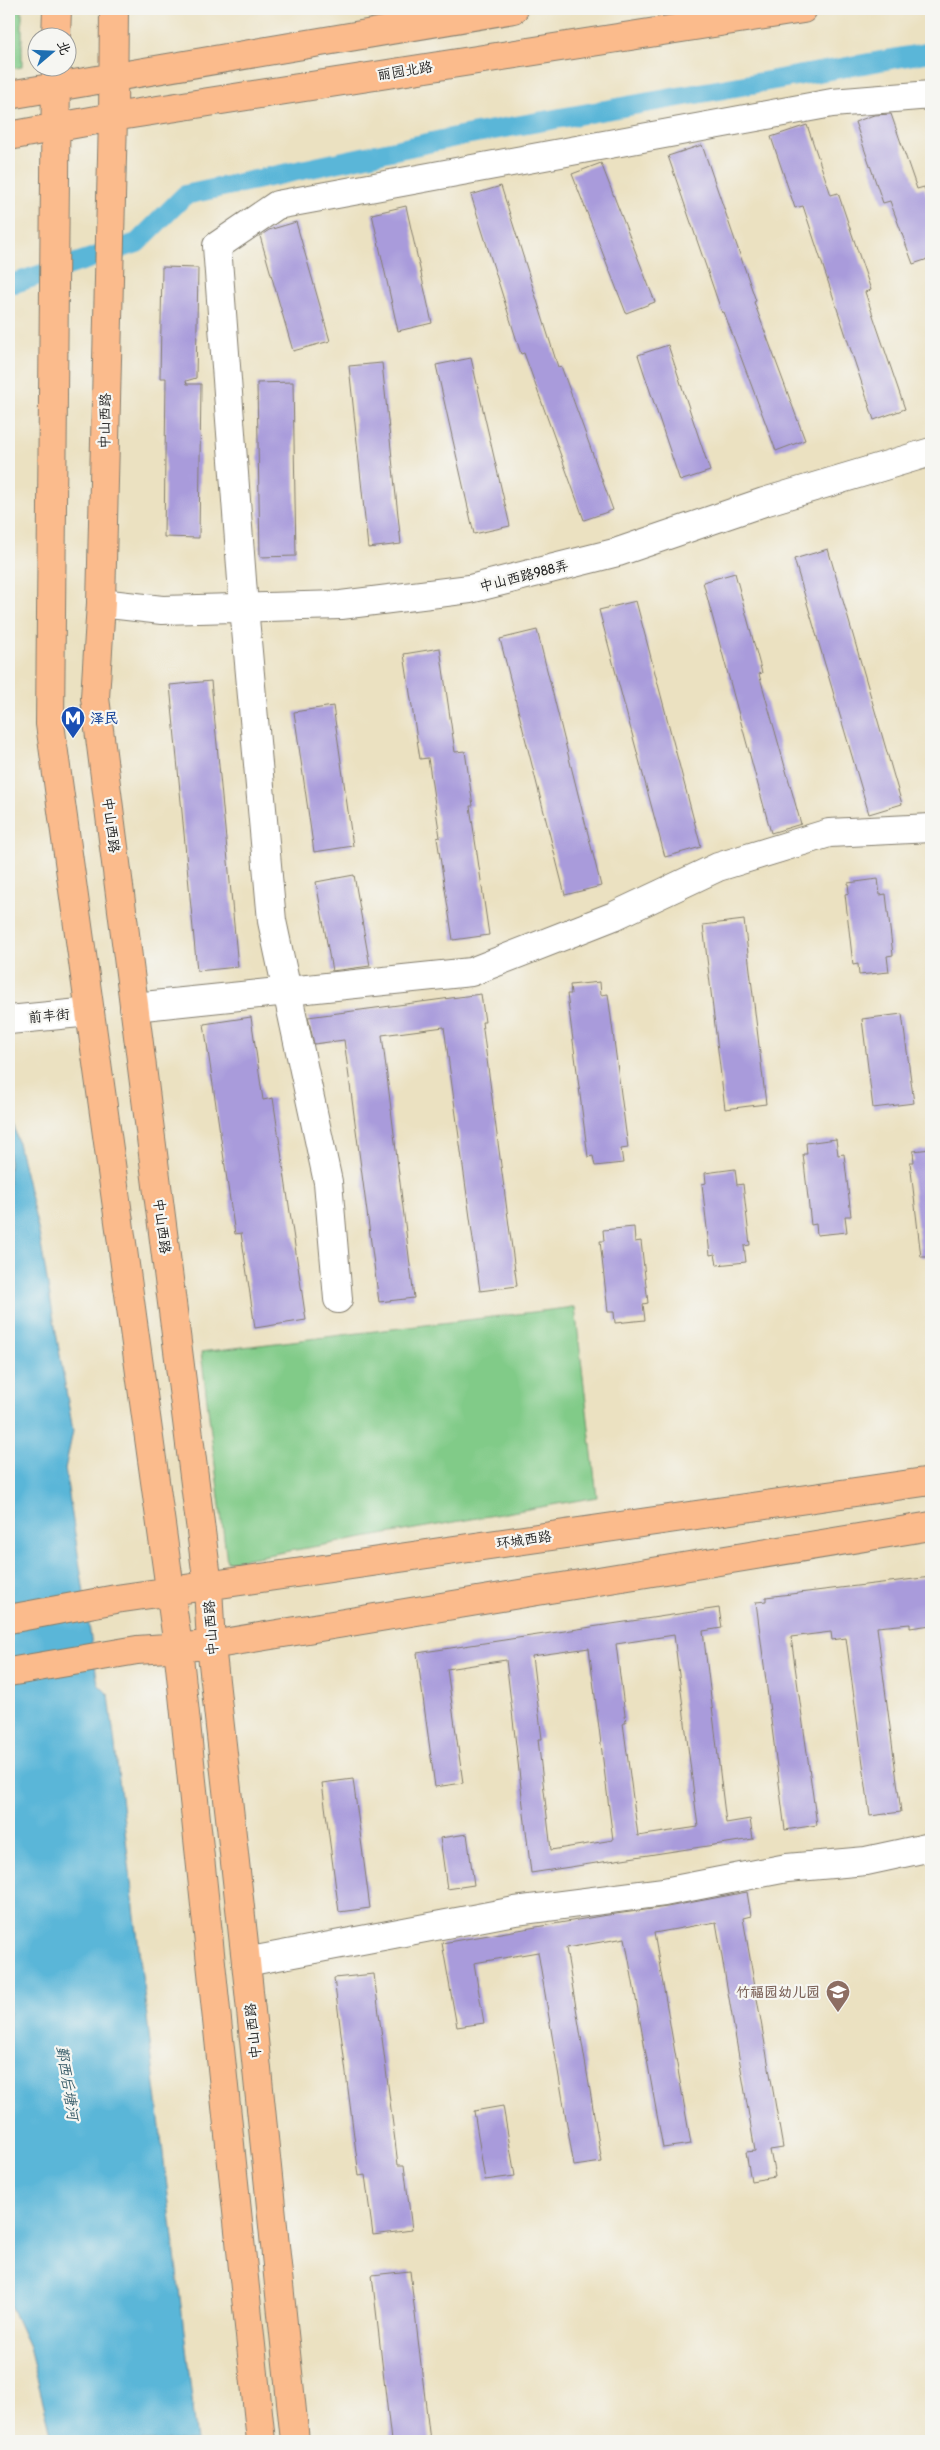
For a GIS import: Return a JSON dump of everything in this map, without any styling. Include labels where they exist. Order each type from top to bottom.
[{"type":"main road","points":[[56,28],[57,9]]},
{"type":"main road","name":"中山西路","points":[[114,9],[114,78],[101,603],[95,698],[208,1586],[211,1645],[246,1962],[295,2441]]},
{"type":"main road","points":[[78,77],[114,78],[514,9]]},
{"type":"main road","name":"丽园北路","points":[[9,136],[54,126],[802,9]]},
{"type":"main road","points":[[9,95],[53,78]]},
{"type":"main road","points":[[56,78],[54,126],[55,225],[50,724],[178,1647],[261,2441]]},
{"type":"main road","name":"环城西路","points":[[9,1619],[116,1599],[169,1593],[931,1481]]},
{"type":"main road","points":[[9,1672],[137,1650],[211,1645],[931,1526]]},
{"type":"street","points":[[338,1299],[328,1182],[272,921],[244,608],[217,246],[276,205],[832,102],[931,95]]},
{"type":"street","name":"中山西路988弄","points":[[101,603],[162,610],[244,608],[340,604],[470,589],[618,552],[773,499],[931,452]]},
{"type":"street","points":[[134,1007],[471,972],[614,916],[718,867],[829,834],[931,828]]},
{"type":"street","name":"前丰街","points":[[11,1019],[90,1012]]},
{"type":"street","points":[[246,1962],[515,1911],[664,1892],[788,1868],[866,1860],[931,1847]]},
{"type":"green space","points":[[9,9],[22,9],[22,67],[9,69]]},
{"type":"green space","points":[[575,1307],[597,1497],[227,1562],[201,1352]]},
{"type":"water","name":"鄞西后塘河","points":[[9,1104],[39,1233],[73,1431],[65,1469],[98,1684],[109,1695],[197,2441],[53,2441],[29,2347],[9,2303]]},
{"type":"building","points":[[891,114],[917,189],[924,187],[931,207],[931,258],[913,264],[890,201],[883,203],[855,122],[874,115]]},
{"type":"building","points":[[807,125],[831,195],[838,193],[871,290],[865,292],[905,409],[874,420],[803,206],[795,208],[771,137]]},
{"type":"building","points":[[702,145],[756,301],[754,302],[805,440],[776,451],[724,312],[722,313],[668,156]]},
{"type":"building","points":[[601,163],[655,302],[626,313],[572,174]]},
{"type":"building","points":[[501,186],[558,367],[561,366],[613,510],[584,520],[524,353],[521,354],[471,195]]},
{"type":"building","points":[[406,206],[432,323],[398,331],[372,214]]},
{"type":"building","points":[[296,222],[330,341],[293,351],[260,236],[269,230]]},
{"type":"building","points":[[162,267],[198,268],[196,378],[186,381],[187,384],[201,384],[199,538],[164,537],[166,378],[160,378]]},
{"type":"building","points":[[668,345],[710,471],[680,481],[638,355]]},
{"type":"building","points":[[471,358],[510,526],[474,534],[436,365]]},
{"type":"building","points":[[382,363],[401,544],[368,548],[349,366]]},
{"type":"building","points":[[293,382],[296,556],[260,557],[257,383]]},
{"type":"building","points":[[828,549],[902,804],[869,814],[794,559]]},
{"type":"building","points":[[735,573],[762,673],[759,674],[801,824],[771,833],[703,582]]},
{"type":"building","points":[[636,601],[701,847],[665,857],[599,610]]},
{"type":"building","points":[[537,630],[601,886],[565,895],[500,639]]},
{"type":"building","points":[[440,648],[455,752],[465,751],[473,806],[470,806],[489,935],[453,940],[437,838],[440,837],[428,758],[420,759],[404,654]]},
{"type":"building","points":[[211,681],[238,967],[197,971],[170,685]]},
{"type":"building","points":[[333,706],[353,846],[314,852],[294,712]]},
{"type":"building","points":[[354,875],[370,966],[332,971],[316,882]]},
{"type":"building","points":[[878,879],[880,895],[886,894],[893,955],[887,956],[889,972],[859,975],[858,964],[853,965],[845,894],[849,893],[848,883]]},
{"type":"building","points":[[744,920],[766,1104],[725,1109],[703,925]]},
{"type":"building","points":[[600,982],[601,995],[608,994],[628,1148],[621,1149],[623,1163],[595,1166],[593,1156],[588,1157],[567,994],[571,994],[570,985]]},
{"type":"building","points":[[481,994],[485,1022],[482,1022],[517,1286],[480,1291],[444,1027],[382,1035],[414,1298],[379,1302],[344,1040],[314,1044],[308,1017]]},
{"type":"building","points":[[902,1014],[914,1103],[873,1108],[862,1019]]},
{"type":"building","points":[[251,1017],[263,1100],[273,1098],[306,1320],[255,1328],[241,1233],[235,1234],[204,1024]]},
{"type":"building","points":[[836,1139],[838,1155],[844,1154],[851,1216],[845,1216],[847,1232],[817,1235],[816,1224],[811,1225],[803,1154],[807,1154],[806,1143]]},
{"type":"building","points":[[931,1149],[931,1257],[921,1257],[910,1162],[914,1162],[913,1151]]},
{"type":"building","points":[[735,1169],[737,1185],[743,1184],[750,1245],[744,1246],[746,1262],[717,1265],[715,1254],[710,1255],[702,1184],[706,1183],[705,1173]]},
{"type":"building","points":[[634,1227],[635,1242],[641,1241],[648,1303],[643,1304],[645,1320],[615,1323],[614,1312],[608,1312],[600,1241],[604,1241],[603,1230]]},
{"type":"building","points":[[931,1577],[931,1625],[910,1628],[910,1624],[877,1627],[901,1812],[870,1816],[846,1638],[832,1640],[831,1632],[791,1637],[817,1825],[785,1830],[756,1602],[766,1601],[766,1597]]},
{"type":"building","points":[[719,1608],[722,1628],[703,1631],[726,1823],[750,1819],[753,1839],[531,1873],[506,1660],[447,1669],[463,1783],[435,1787],[417,1653]],"holes":[[[674,1635],[698,1827],[638,1836],[623,1723],[626,1723],[616,1644]],[[589,1648],[613,1840],[551,1850],[538,1739],[542,1739],[532,1656]]]},
{"type":"building","points":[[353,1779],[370,1908],[339,1912],[322,1783]]},
{"type":"building","points":[[467,1834],[474,1885],[447,1889],[440,1838]]},
{"type":"building","points":[[747,1892],[751,1916],[743,1918],[783,2148],[770,2150],[775,2177],[751,2181],[746,2152],[755,2151],[716,1922],[654,1933],[691,2144],[663,2148],[625,1938],[566,1948],[602,2162],[574,2166],[538,1952],[474,1963],[484,2023],[457,2027],[442,1943],[601,1916],[667,1907]]},
{"type":"building","points":[[374,1974],[398,2165],[404,2165],[412,2230],[373,2235],[365,2175],[359,2176],[334,1978]]},
{"type":"building","points":[[503,2106],[515,2176],[485,2180],[474,2111]]},
{"type":"building","points":[[410,2271],[430,2441],[391,2441],[372,2275]]},
{"type":"waterway","points":[[9,281],[15,283],[137,243],[185,195],[465,135],[931,52]]},
{"type":"place","name":"泽民","points":[[73,739]]},
{"type":"place","name":"竹福园幼儿园","points":[[838,2013]]}]
